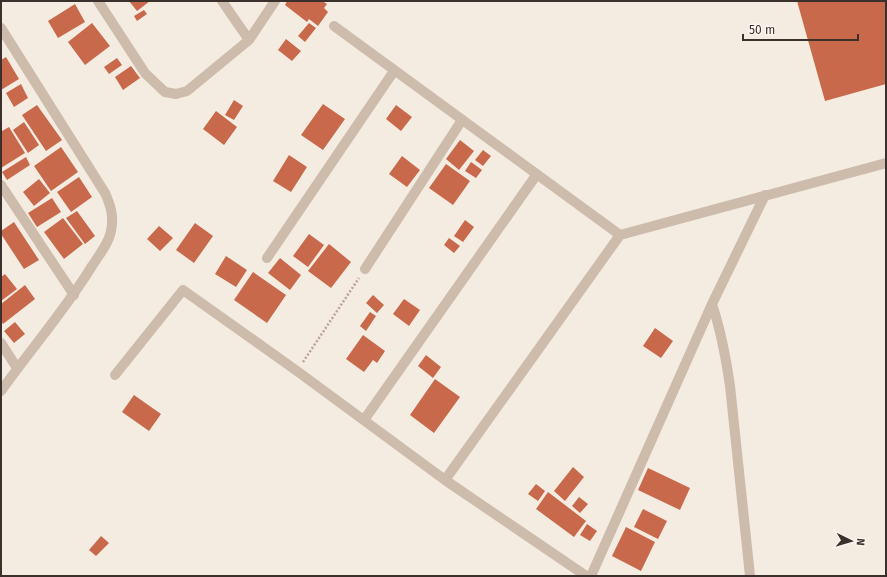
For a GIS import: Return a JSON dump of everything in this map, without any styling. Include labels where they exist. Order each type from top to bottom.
[{"type":"street","points":[[98,1],[145,73],[166,92],[176,94],[187,91],[249,40],[275,1]]},
{"type":"street","points":[[222,1],[249,40]]},
{"type":"street","points":[[334,26],[620,235]]},
{"type":"street","points":[[1,28],[106,193],[111,206],[113,219],[111,233],[104,247],[74,294],[17,368],[1,392]]},
{"type":"street","points":[[267,258],[394,71]]},
{"type":"street","points":[[365,269],[462,120]]},
{"type":"street","points":[[445,480],[620,235],[886,163]]},
{"type":"street","points":[[364,420],[537,174]]},
{"type":"street","points":[[1,184],[74,294]]},
{"type":"street","points":[[591,576],[712,304],[765,196]]},
{"type":"street","points":[[115,375],[183,290],[297,371],[445,480],[586,576]]},
{"type":"street","points":[[712,304],[722,336],[730,386],[750,576]]},
{"type":"street","points":[[1,343],[17,368]]},
{"type":"path","points":[[297,371],[365,269]]},
{"type":"building","points":[[129,1],[150,1],[137,11]]},
{"type":"building","points":[[287,1],[322,1],[327,4],[324,8],[328,12],[318,26],[309,19],[307,22],[285,5]]},
{"type":"building","points":[[797,1],[886,1],[886,84],[825,101]]},
{"type":"building","points":[[75,4],[85,22],[58,38],[48,21]]},
{"type":"building","points":[[144,10],[147,14],[137,21],[134,16]]},
{"type":"building","points":[[92,23],[110,46],[85,65],[68,42]]},
{"type":"building","points":[[309,23],[316,28],[305,42],[298,36]]},
{"type":"building","points":[[286,39],[301,51],[292,61],[278,50]]},
{"type":"building","points":[[6,57],[19,79],[1,90],[1,60]]},
{"type":"building","points":[[117,58],[122,65],[109,74],[104,67]]},
{"type":"building","points":[[131,66],[140,78],[123,90],[115,77]]},
{"type":"building","points":[[21,84],[28,98],[14,107],[6,93]]},
{"type":"building","points":[[234,100],[243,106],[234,120],[225,115]]},
{"type":"building","points":[[323,104],[345,119],[323,150],[301,135]]},
{"type":"building","points":[[37,105],[62,140],[46,151],[22,115]]},
{"type":"building","points":[[396,105],[412,117],[401,131],[386,119]]},
{"type":"building","points":[[216,111],[237,127],[224,145],[203,129]]},
{"type":"building","points":[[24,122],[39,145],[28,153],[13,130]]},
{"type":"building","points":[[9,127],[25,153],[1,168],[1,129],[2,131]]},
{"type":"building","points":[[460,140],[474,151],[459,170],[446,159]]},
{"type":"building","points":[[61,147],[78,172],[51,191],[34,166]]},
{"type":"building","points":[[483,150],[491,156],[483,166],[475,160]]},
{"type":"building","points":[[289,155],[307,167],[291,192],[273,181]]},
{"type":"building","points":[[402,156],[420,170],[407,187],[389,174]]},
{"type":"building","points":[[26,157],[30,165],[7,180],[2,172]]},
{"type":"building","points":[[471,162],[482,170],[476,178],[465,171]]},
{"type":"building","points":[[446,164],[470,181],[453,205],[429,188]]},
{"type":"building","points":[[79,177],[92,197],[71,212],[57,192]]},
{"type":"building","points":[[39,179],[50,193],[34,206],[23,192]]},
{"type":"building","points":[[52,198],[61,212],[37,227],[28,213]]},
{"type":"building","points":[[77,211],[95,236],[85,244],[66,218]]},
{"type":"building","points":[[63,218],[83,244],[64,259],[44,232]]},
{"type":"building","points":[[465,220],[474,227],[463,242],[454,236]]},
{"type":"building","points":[[14,222],[39,260],[24,269],[1,234],[1,231]]},
{"type":"building","points":[[195,223],[213,236],[194,263],[176,250]]},
{"type":"building","points":[[159,226],[173,238],[160,251],[147,239]]},
{"type":"building","points":[[309,234],[324,245],[308,267],[293,256]]},
{"type":"building","points":[[449,238],[460,246],[454,253],[444,245]]},
{"type":"building","points":[[329,244],[351,262],[331,288],[308,271]]},
{"type":"building","points":[[226,256],[247,270],[236,287],[215,274]]},
{"type":"building","points":[[280,258],[301,275],[290,290],[268,273]]},
{"type":"building","points":[[253,272],[286,295],[267,323],[234,300]]},
{"type":"building","points":[[5,274],[17,289],[1,301],[1,277]]},
{"type":"building","points":[[25,285],[35,299],[3,324],[1,321],[1,304]]},
{"type":"building","points":[[373,295],[384,305],[377,313],[366,303]]},
{"type":"building","points":[[404,299],[420,310],[409,326],[393,314]]},
{"type":"building","points":[[370,312],[376,316],[366,331],[360,326]]},
{"type":"building","points":[[15,322],[25,334],[14,343],[4,331]]},
{"type":"building","points":[[655,328],[673,341],[661,358],[643,346]]},
{"type":"building","points":[[363,335],[385,351],[377,363],[373,360],[364,372],[346,359]]},
{"type":"building","points":[[426,355],[441,367],[433,378],[418,366]]},
{"type":"building","points":[[435,379],[460,397],[434,433],[410,415]]},
{"type":"building","points":[[134,395],[161,414],[149,431],[122,412]]},
{"type":"building","points":[[573,467],[584,477],[565,501],[554,491]]},
{"type":"building","points":[[648,468],[690,488],[680,510],[638,490]]},
{"type":"building","points":[[536,484],[545,491],[538,501],[528,494]]},
{"type":"building","points":[[548,492],[586,521],[574,537],[536,509]]},
{"type":"building","points":[[579,497],[588,504],[580,513],[572,506]]},
{"type":"building","points":[[643,509],[667,521],[658,539],[634,527]]},
{"type":"building","points":[[587,524],[597,531],[590,541],[580,535]]},
{"type":"building","points":[[626,527],[655,542],[641,571],[612,556]]},
{"type":"building","points":[[101,536],[109,543],[96,556],[89,550]]}]
